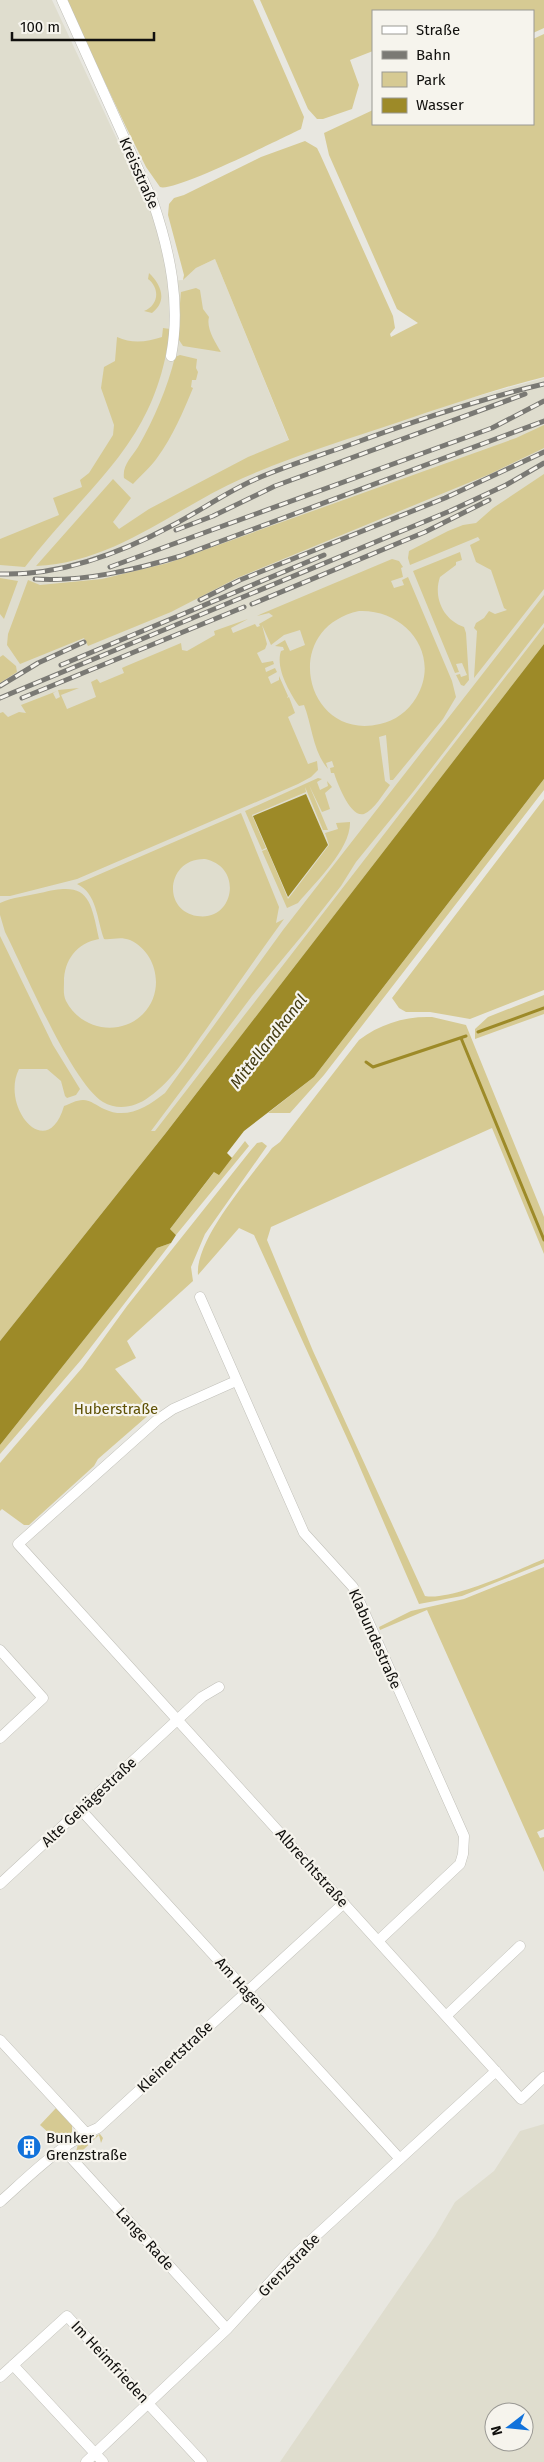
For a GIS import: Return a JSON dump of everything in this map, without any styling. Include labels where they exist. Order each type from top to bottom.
[{"type":"street","name":"Kreisstraße","points":[[62,0],[153,202],[160,224],[174,287],[174,323],[171,356]]},
{"type":"street","name":"Klabundestraße","points":[[200,1297],[304,1533],[353,1587],[464,1836],[465,1845],[460,1864],[378,1940]]},
{"type":"street","name":"Albrechtstraße","points":[[236,1381],[178,1407],[157,1420],[18,1544],[520,2098],[544,2077]]},
{"type":"street","points":[[0,1650],[44,1698],[0,1738]]},
{"type":"street","points":[[178,1720],[202,1697],[219,1688]]},
{"type":"street","name":"Alte Gehägestraße","points":[[0,1884],[178,1720]]},
{"type":"street","name":"Am Hagen","points":[[81,1810],[400,2159]]},
{"type":"street","name":"Kleinertstraße","points":[[0,2202],[38,2168],[63,2149],[86,2133],[98,2128],[344,1904]]},
{"type":"street","points":[[446,2016],[520,1946]]},
{"type":"street","points":[[0,2040],[86,2133]]},
{"type":"street","name":"Grenzstraße","points":[[86,2462],[227,2329],[286,2264],[496,2071]]},
{"type":"street","name":"Lange Rade","points":[[63,2149],[227,2329]]},
{"type":"street","name":"Im Heimfrieden","points":[[14,2365],[68,2316],[202,2462]]},
{"type":"street","points":[[0,2377],[14,2365],[103,2462]]},
{"type":"shaded area","points":[[0,0],[52,0],[155,221],[166,261],[168,281],[183,280],[196,268],[215,259],[289,441],[456,402],[544,378],[544,644],[270,999],[0,1341]]},
{"type":"shaded area","points":[[544,2124],[544,2462],[280,2462],[435,2236],[455,2202],[494,2171],[520,2131]]},
{"type":"green space","points":[[66,0],[253,0],[304,117],[301,129],[205,174],[169,187],[160,187],[146,167]]},
{"type":"green space","points":[[260,0],[544,0],[544,28],[534,33],[534,10],[372,10],[372,51],[350,60],[359,85],[352,109],[323,119],[317,119],[308,109]]},
{"type":"green space","points":[[544,34],[544,377],[471,398],[301,455],[218,490],[118,545],[64,563],[36,566],[113,479],[131,498],[113,522],[119,529],[149,509],[248,457],[289,440],[215,259],[196,268],[183,280],[184,275],[168,215],[169,204],[174,198],[184,195],[261,157],[305,141],[317,148],[393,316],[395,328],[390,334],[391,337],[418,323],[397,309],[329,155],[324,133],[372,110],[372,125],[534,125],[534,39]]},
{"type":"green space","points":[[149,273],[157,282],[161,293],[160,303],[152,313],[144,311],[153,305],[156,296],[155,287],[148,279]]},
{"type":"green space","points":[[196,288],[200,290],[203,309],[209,317],[210,330],[221,352],[183,346],[177,337],[181,292]]},
{"type":"green space","points":[[163,328],[170,329],[163,369],[151,403],[135,433],[117,460],[25,567],[0,565],[0,539],[59,515],[53,498],[82,487],[80,480],[89,473],[113,435],[114,425],[101,388],[104,367],[115,361],[117,337],[140,342],[151,340],[162,337]]},
{"type":"green space","points":[[180,355],[197,359],[196,368],[198,372],[196,380],[192,380],[191,387],[193,388],[168,441],[155,461],[133,484],[124,478],[124,469],[155,415],[175,357]]},
{"type":"green space","points":[[544,425],[544,448],[490,474],[237,578],[171,612],[88,646],[84,638],[20,664],[7,645],[8,634],[28,580],[40,585],[102,579],[168,563],[516,438]]},
{"type":"green space","points":[[544,474],[544,589],[474,678],[477,631],[474,628],[476,623],[484,618],[489,611],[495,614],[507,610],[504,608],[491,570],[476,562],[470,545],[480,540],[478,537],[410,565],[409,551],[448,531],[463,525],[476,523],[493,508]]},
{"type":"green space","points":[[460,552],[462,560],[456,562],[456,565],[440,577],[438,592],[441,607],[445,613],[450,619],[464,627],[466,633],[469,680],[464,686],[461,685],[456,675],[460,674],[461,677],[467,675],[462,663],[456,664],[459,672],[455,673],[413,571]]},
{"type":"green space","points":[[392,559],[399,561],[403,567],[401,568],[403,577],[391,581],[394,588],[404,585],[402,580],[408,577],[452,681],[456,697],[443,719],[393,780],[390,780],[386,735],[379,737],[385,781],[390,785],[368,812],[359,814],[349,805],[334,773],[331,773],[330,768],[334,767],[332,761],[326,763],[328,769],[319,755],[304,705],[299,706],[284,680],[280,658],[281,651],[284,650],[283,647],[275,646],[285,640],[290,651],[305,645],[300,630],[284,635],[271,645],[262,625],[267,644],[265,649],[257,653],[262,663],[273,661],[274,664],[265,668],[266,672],[275,668],[277,672],[268,677],[271,684],[279,680],[279,676],[295,713],[288,717],[308,764],[317,761],[318,770],[311,777],[298,784],[77,879],[10,896],[0,896],[0,713],[3,712],[8,717],[19,712],[26,713],[21,705],[57,691],[53,693],[56,699],[60,697],[58,690],[79,688],[61,695],[67,709],[96,697],[91,682],[97,679],[100,683],[124,673],[122,668],[181,643],[182,650],[187,651],[215,635],[214,631],[248,619],[231,628],[233,633],[255,624],[257,627],[260,626],[259,624],[273,616],[269,613],[257,616]],"holes":[[[359,611],[376,612],[405,626],[415,638],[422,651],[425,666],[423,682],[413,703],[396,718],[386,723],[355,725],[334,716],[319,701],[311,681],[311,659],[318,639],[334,622]]]},
{"type":"green space","points":[[0,578],[18,581],[4,619],[0,614]]},
{"type":"green space","points":[[544,595],[544,623],[413,792],[356,862],[341,886],[305,932],[252,996],[151,1131],[155,1131],[544,627],[544,644],[165,1134],[0,1341],[0,936],[53,1045],[80,1089],[76,1095],[67,1098],[61,1081],[47,1069],[19,1069],[15,1084],[16,1099],[20,1113],[28,1124],[37,1130],[47,1130],[56,1123],[64,1106],[80,1100],[86,1100],[112,1112],[121,1113],[136,1110],[151,1103],[165,1093],[283,930]]},
{"type":"green space","points":[[3,655],[16,666],[17,672],[0,683],[0,657]]},
{"type":"green space","points":[[318,778],[322,779],[317,782],[320,790],[328,786],[327,781],[332,787],[325,793],[330,809],[322,812],[309,785],[328,830],[323,830],[305,787],[306,792],[252,815],[266,848],[262,850],[245,811]]},
{"type":"green space","points":[[544,779],[544,790],[324,1075],[290,1113],[268,1113],[314,1077]]},
{"type":"green space","points":[[544,799],[544,990],[470,1019],[430,1012],[406,1012],[399,1008],[392,998]]},
{"type":"green space","points":[[241,813],[279,907],[276,923],[284,919],[174,1074],[149,1097],[127,1107],[109,1105],[103,1102],[90,1090],[77,1072],[36,997],[5,932],[0,915],[0,903],[15,898],[68,889],[84,895],[93,912],[99,939],[84,944],[69,960],[65,974],[65,999],[73,1011],[91,1024],[112,1028],[123,1026],[143,1014],[150,1005],[156,984],[152,963],[140,946],[130,940],[123,938],[104,939],[92,900],[84,888],[77,884]],"holes":[[[205,859],[217,864],[225,872],[229,882],[229,893],[226,903],[219,911],[210,916],[197,916],[185,912],[178,904],[174,895],[173,885],[176,875],[192,861]]]},
{"type":"green space","points":[[350,822],[345,843],[331,865],[298,903],[287,908],[262,851],[267,849],[288,899],[329,845],[325,833],[338,829],[336,823]]},
{"type":"green space","points":[[544,995],[544,1014],[475,1039],[475,1029],[488,1017]]},
{"type":"green space","points":[[432,1017],[466,1025],[544,1217],[544,1254],[492,1128],[271,1227],[267,1240],[313,1351],[425,1596],[451,1594],[502,1577],[544,1559],[544,1563],[462,1596],[419,1604],[352,1449],[254,1235],[239,1228],[198,1275],[199,1260],[205,1244],[226,1209],[272,1148],[280,1142],[359,1040],[384,1025],[393,1022],[412,1018]]},
{"type":"green space","points":[[245,1141],[249,1146],[176,1235],[170,1229],[215,1171],[219,1174]]},
{"type":"green space","name":"Huberstraße","points":[[262,1142],[267,1146],[205,1234],[191,1267],[193,1281],[127,1341],[136,1358],[115,1369],[152,1412],[98,1459],[94,1466],[29,1525],[24,1525],[2,1509],[0,1511],[0,1463],[82,1368],[127,1306],[251,1150],[257,1143]]},
{"type":"green space","points":[[171,1243],[81,1360],[0,1454],[0,1445],[157,1248]]},
{"type":"green space","points":[[544,1567],[544,1829],[537,1832],[540,1838],[544,1837],[544,1872],[427,1610],[380,1630],[379,1627],[411,1611],[464,1599]]},
{"type":"green space","points":[[56,2108],[72,2124],[72,2132],[60,2143],[40,2125]]},
{"type":"green space","points":[[100,2134],[103,2138],[101,2143],[99,2135],[82,2151],[83,2160],[79,2159],[76,2152],[78,2144]]},
{"type":"water","name":"Mittellandkanal","points":[[544,644],[544,779],[314,1077],[244,1131],[227,1153],[232,1158],[219,1175],[214,1172],[170,1229],[176,1235],[171,1243],[157,1248],[0,1445],[0,1341],[165,1134]]},
{"type":"water","points":[[306,794],[328,845],[288,897],[253,816]]},
{"type":"waterway","points":[[478,1032],[544,1008]]},
{"type":"waterway","points":[[366,1062],[373,1067],[466,1036]]},
{"type":"waterway","points":[[461,1038],[544,1240]]},
{"type":"railway","points":[[0,574],[23,574],[45,571],[90,561],[133,545],[184,519],[234,490],[279,470],[445,412],[544,384]]},
{"type":"railway","points":[[176,530],[213,516],[275,486],[525,394]]},
{"type":"railway","points":[[110,567],[492,428],[544,401]]},
{"type":"railway","points":[[35,579],[90,577],[145,566],[181,556],[544,421]]},
{"type":"railway","points":[[200,600],[240,580],[445,498],[544,452]]},
{"type":"railway","points":[[0,698],[450,511],[506,485],[544,463]]},
{"type":"railway","points":[[252,604],[425,532],[489,500]]},
{"type":"railway","points":[[61,665],[324,555]]},
{"type":"railway","points":[[22,698],[244,607]]},
{"type":"railway","points":[[0,686],[38,663],[84,642]]},
{"type":"place","name":"Bunker Grenzstraße","points":[[29,2147]]}]
